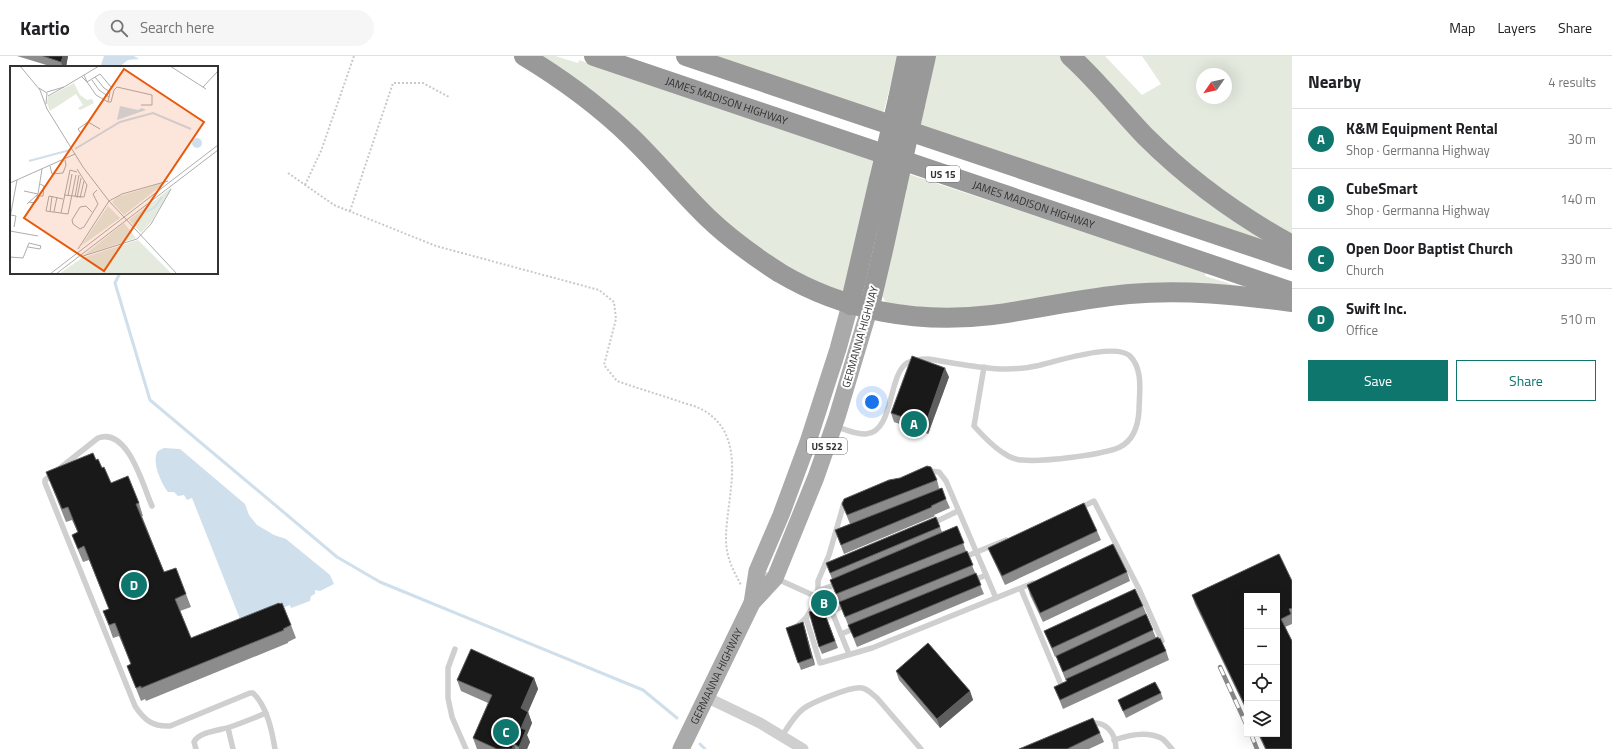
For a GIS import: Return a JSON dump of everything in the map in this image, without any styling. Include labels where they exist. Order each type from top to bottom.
[{"type":"highway","points":[[524,56],[561,80],[596,106],[629,135],[708,218],[757,258],[808,287],[860,307],[895,314],[931,317],[961,317],[991,315],[1127,294],[1159,292],[1196,292],[1292,302]]},
{"type":"highway","name":"JAMES MADISON HIGHWAY","points":[[594,56],[1292,292]]},
{"type":"highway","points":[[686,56],[1292,260]]},
{"type":"highway","name":"GERMANNA HIGHWAY","points":[[906,102],[907,56]]},
{"type":"highway","name":"GERMANNA HIGHWAY","points":[[860,307],[906,102],[926,56]]},
{"type":"highway","points":[[1070,56],[1106,90],[1145,136],[1182,169],[1211,193],[1244,216],[1292,245]]},
{"type":"main road","name":"GERMANNA HIGHWAY","points":[[681,749],[752,603],[775,578],[813,486],[834,426],[860,307]]},
{"type":"main road","name":"GERMANNA HIGHWAY","points":[[752,603],[756,571],[781,515],[808,442],[838,349],[860,307]]},
{"type":"street","points":[[706,697],[760,723],[803,749]]},
{"type":"lane","points":[[834,426],[865,435],[873,433],[878,428],[886,413],[900,370],[907,364],[916,360],[928,359],[1002,369],[1034,366],[1080,355],[1109,351],[1122,352],[1129,356],[1136,365],[1139,377],[1138,419],[1136,430],[1131,439],[1113,451],[1046,460],[1021,460],[1005,455],[986,440],[974,426],[984,367]]},
{"type":"lane","points":[[152,506],[130,455],[120,442],[109,436],[98,438],[45,480],[135,706],[147,721],[162,726],[170,726],[250,693],[256,696],[266,713],[275,749]]},
{"type":"lane","points":[[923,474],[930,471],[939,472],[946,481],[996,598]]},
{"type":"lane","points":[[944,492],[950,490]]},
{"type":"lane","points":[[788,631],[795,628],[806,618],[818,598],[818,582],[830,555],[844,503],[857,497]]},
{"type":"lane","points":[[1073,511],[1094,501],[1140,591],[1162,641],[1148,648]]},
{"type":"lane","points":[[922,527],[958,511]]},
{"type":"lane","points":[[960,531],[966,528]]},
{"type":"lane","points":[[835,535],[842,532]]},
{"type":"lane","points":[[955,561],[1010,539]]},
{"type":"lane","points":[[1110,548],[1117,545]]},
{"type":"lane","points":[[825,566],[831,564]]},
{"type":"lane","points":[[756,571],[828,602],[849,654]]},
{"type":"lane","points":[[964,584],[986,575]]},
{"type":"lane","points":[[818,591],[847,579]]},
{"type":"lane","points":[[806,618],[820,663],[872,648],[1020,589],[1041,579]]},
{"type":"lane","points":[[1020,589],[1062,687],[1069,684]]},
{"type":"lane","points":[[1133,594],[1140,591]]},
{"type":"lane","points":[[832,611],[852,603]]},
{"type":"lane","points":[[1145,620],[1152,617]]},
{"type":"lane","points":[[841,634],[865,624]]},
{"type":"lane","points":[[1040,635],[1047,632]]},
{"type":"lane","points":[[455,649],[448,668],[448,698],[452,716],[466,749]]},
{"type":"lane","points":[[1052,663],[1059,660]]},
{"type":"lane","points":[[782,736],[803,709],[844,690],[860,687],[869,691],[877,698],[921,749]]},
{"type":"lane","points":[[196,749],[194,742],[195,739],[218,729],[228,728],[266,713]]},
{"type":"lane","points":[[1083,726],[1097,722],[1104,724],[1111,733],[1116,749]]},
{"type":"lane","points":[[228,728],[233,749]]},
{"type":"lane","points":[[1114,740],[1125,736],[1143,734],[1161,738],[1172,749]]},
{"type":"path","points":[[305,185],[321,150],[354,56]]},
{"type":"path","points":[[350,211],[393,83],[423,83],[449,97]]},
{"type":"path","points":[[288,173],[334,205],[436,246],[599,290],[614,302],[616,319],[604,365],[609,372],[617,381],[703,410],[721,425],[729,440],[732,468],[726,540],[728,557],[733,571],[752,603]]},
{"type":"shaded area","points":[[531,56],[555,56],[578,63],[579,60],[873,160],[847,289],[842,294],[774,264]]},
{"type":"shaded area","points":[[714,56],[898,56],[883,114]]},
{"type":"shaded area","points":[[936,56],[1061,56],[1272,244],[920,127]]},
{"type":"shaded area","points":[[1081,56],[1105,56],[1142,95],[1161,84],[1142,56],[1292,56],[1292,237],[1189,167]]},
{"type":"shaded area","points":[[908,174],[1206,272],[1205,276],[1273,297],[1256,295],[965,312],[886,303],[882,295]]},
{"type":"water","points":[[104,56],[134,56],[139,59],[128,60],[120,66],[101,65]]},
{"type":"water","points":[[164,448],[180,449],[245,504],[249,515],[257,525],[274,535],[286,539],[330,575],[334,584],[320,591],[315,590],[315,594],[311,596],[310,601],[291,608],[290,605],[242,624],[192,498],[187,500],[184,495],[178,496],[174,492],[168,492],[162,483],[156,466],[156,455],[158,451]]},
{"type":"building","points":[[43,56],[63,56],[61,62]]},
{"type":"building","points":[[912,356],[945,368],[925,425],[891,413]]},
{"type":"building","points":[[93,453],[96,460],[98,459],[102,468],[104,467],[111,483],[128,476],[139,503],[136,504],[164,572],[176,568],[186,594],[175,599],[191,638],[279,603],[282,603],[291,625],[283,629],[284,630],[141,688],[141,686],[136,688],[127,666],[131,664],[115,623],[109,625],[103,611],[109,609],[84,546],[78,549],[72,535],[78,532],[68,507],[62,509],[46,472]]},
{"type":"building","points":[[927,466],[931,467],[937,480],[847,515],[842,504],[844,499]]},
{"type":"building","points":[[942,488],[946,499],[931,506],[932,507],[841,545],[835,530]]},
{"type":"building","points":[[1084,503],[1097,531],[1002,576],[988,548]]},
{"type":"building","points":[[936,517],[940,527],[830,573],[826,563]]},
{"type":"building","points":[[957,526],[964,543],[836,594],[830,580]]},
{"type":"building","points":[[1113,544],[1127,572],[1040,613],[1027,585]]},
{"type":"building","points":[[967,551],[973,565],[845,617],[839,602]]},
{"type":"building","points":[[1279,554],[1292,581],[1292,608],[1289,609],[1291,614],[1281,619],[1292,641],[1292,749],[1266,749],[1260,737],[1280,737],[1280,593],[1244,593],[1244,704],[1192,595]]},
{"type":"building","points":[[976,573],[981,585],[854,638],[848,625]]},
{"type":"building","points":[[1135,589],[1143,606],[1052,648],[1044,631]]},
{"type":"building","points":[[822,606],[835,641],[819,647],[809,612]]},
{"type":"building","points":[[1146,614],[1153,630],[1063,672],[1056,656]]},
{"type":"building","points":[[803,622],[812,658],[798,663],[786,628]]},
{"type":"building","points":[[1158,637],[1159,639],[1160,638],[1166,651],[1060,700],[1054,687],[1067,681],[1066,679]]},
{"type":"building","points":[[928,643],[970,691],[937,719],[896,671]]},
{"type":"building","points":[[471,649],[534,678],[521,708],[528,712],[521,728],[526,730],[519,747],[514,744],[512,749],[497,749],[473,738],[492,695],[457,680]]},
{"type":"building","points":[[1155,682],[1161,693],[1123,711],[1118,700]]},
{"type":"building","points":[[1093,718],[1100,733],[1067,749],[1019,749]]},
{"type":"waterway","points":[[120,274],[115,283],[150,400],[337,557],[380,582],[643,690],[677,718]]},
{"type":"waterway","points":[[700,744],[705,749]]},
{"type":"railway","points":[[1220,667],[1244,719]]},
{"type":"railway","points":[[1252,737],[1257,749]]},
{"type":"place","name":"K&M Equipment Rental","points":[[914,424]]},
{"type":"place","name":"Swift Inc.","points":[[134,585]]},
{"type":"place","name":"CubeSmart","points":[[824,603]]},
{"type":"place","name":"Open Door Baptist Church","points":[[506,732]]}]
